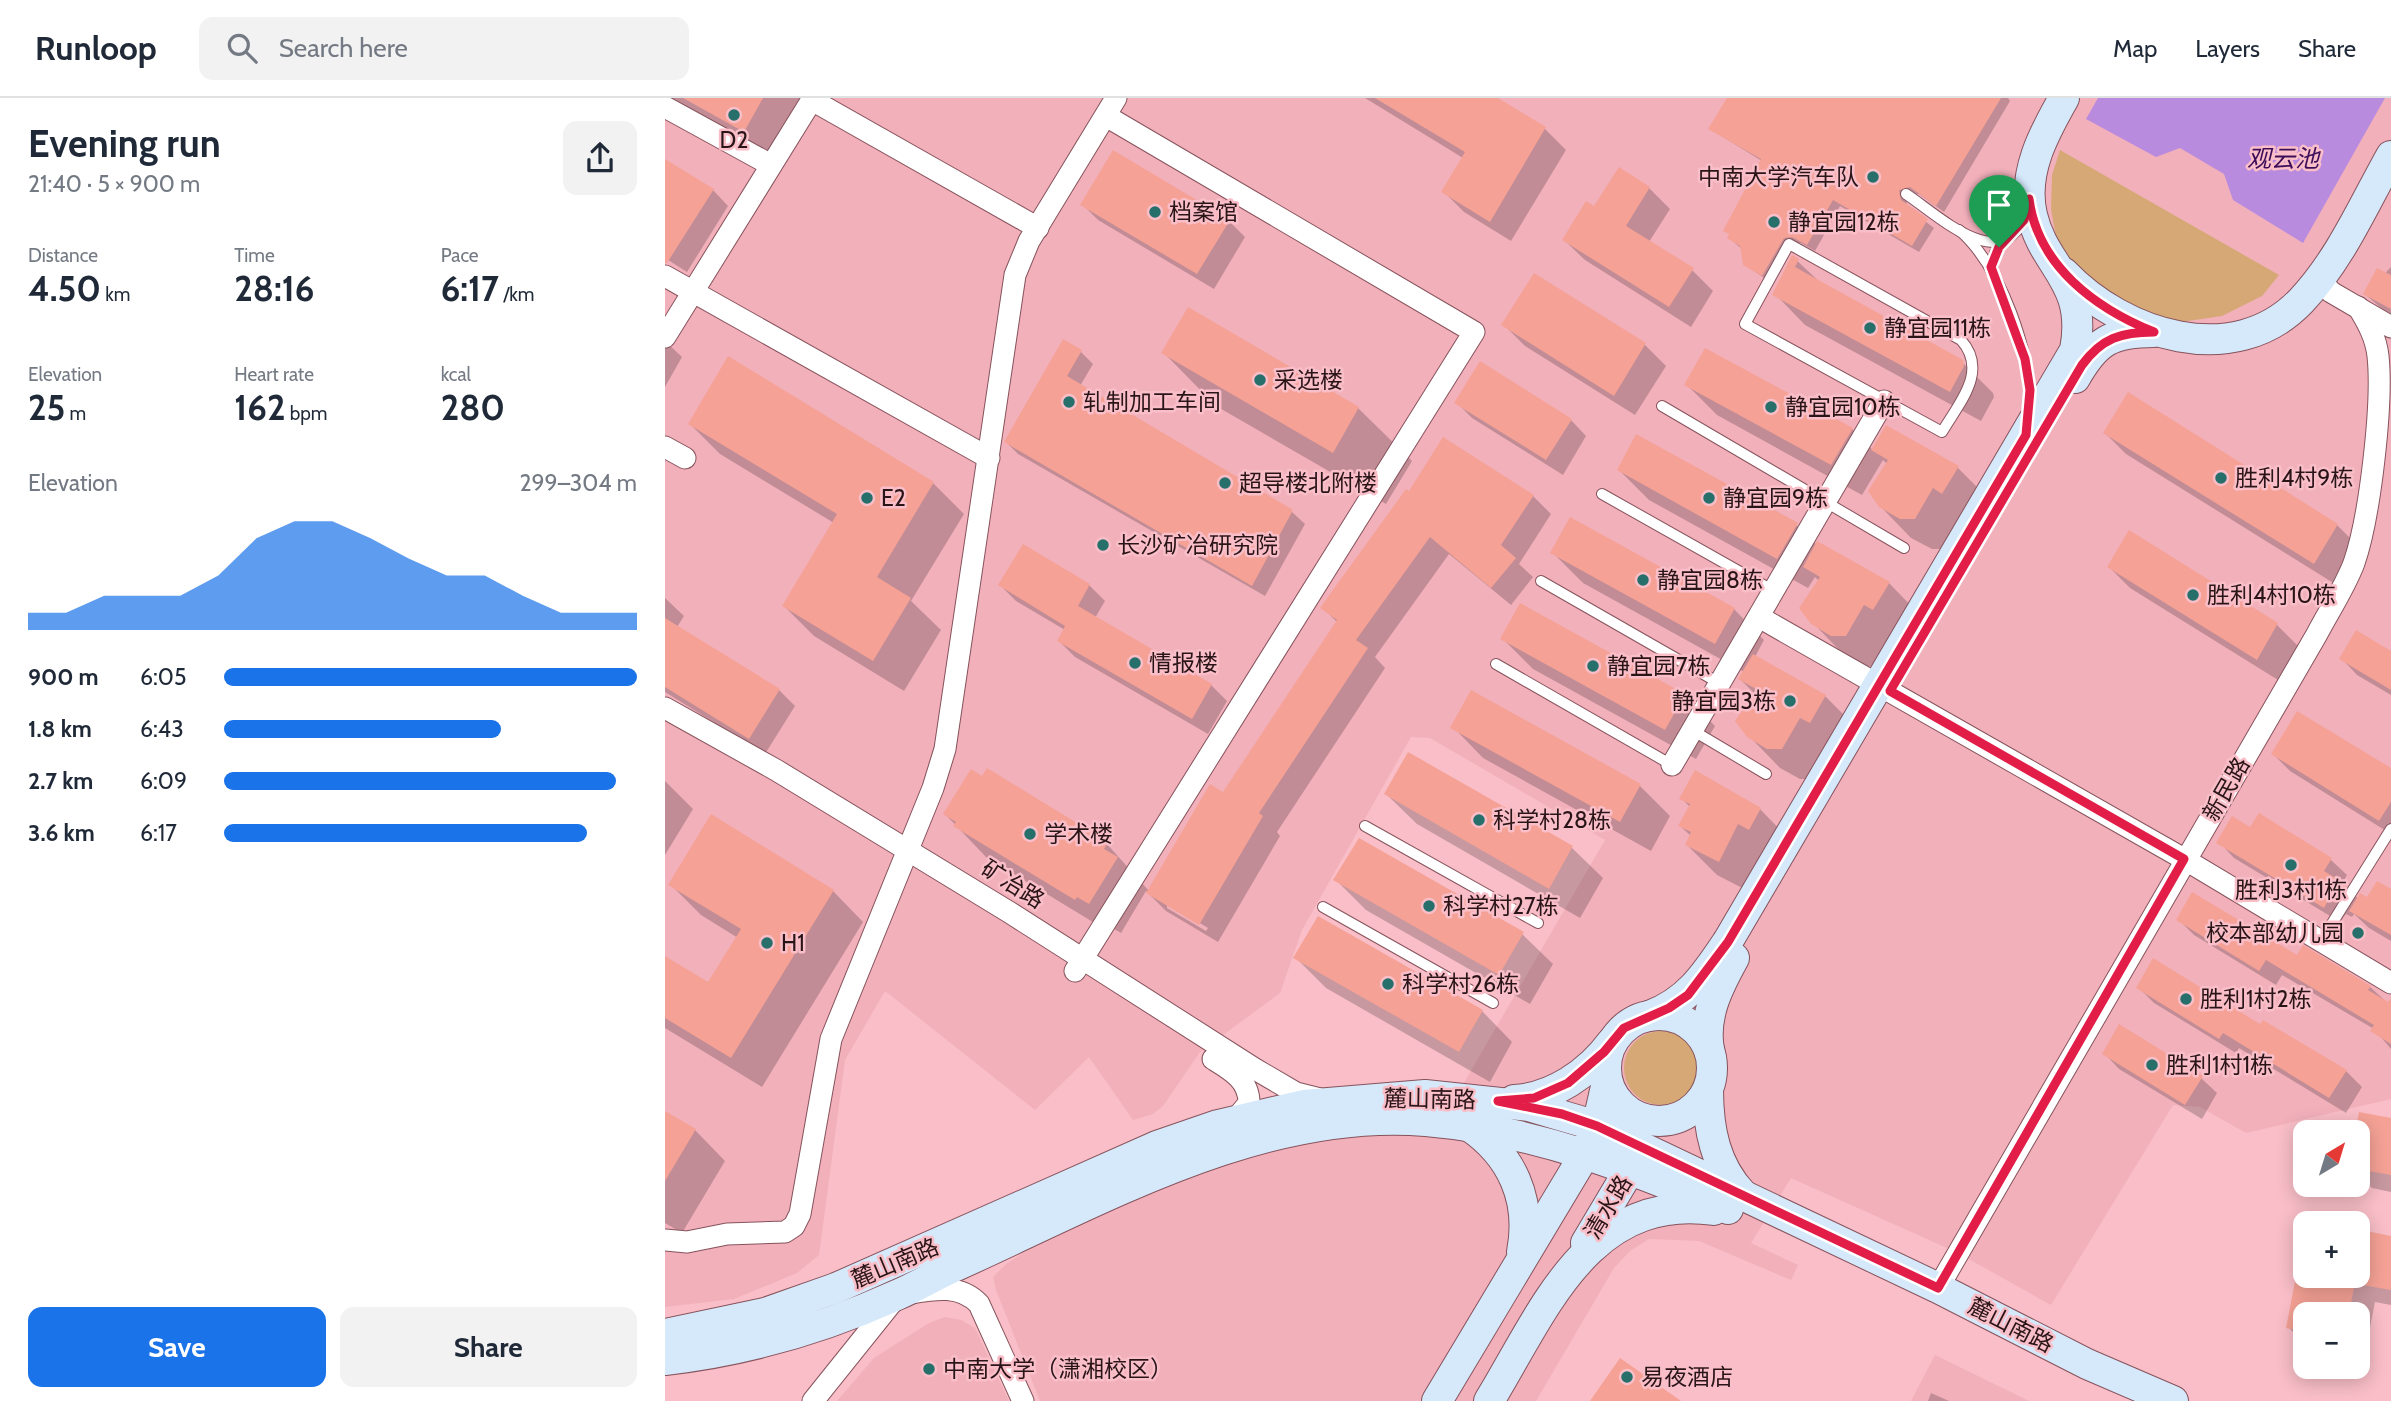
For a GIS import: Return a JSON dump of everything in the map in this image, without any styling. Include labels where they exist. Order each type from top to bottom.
[{"type":"main road","points":[[1607,1082],[1618,1103],[1627,1111],[1648,1120],[1672,1120],[1694,1109],[1708,1089],[1712,1076],[1707,1037],[1710,1009],[1726,973],[2075,350],[2078,319],[2063,272],[2037,231],[2029,199],[2038,150],[2064,98]]},
{"type":"main road","points":[[1498,1101],[1534,1098],[1552,1092],[1588,1067],[1635,1020],[1680,1001],[1706,974],[2082,365],[2109,338],[2120,333],[2154,332],[2199,339],[2251,332],[2280,318],[2301,301],[2325,272],[2391,156]]},
{"type":"main road","points":[[2063,272],[2107,309],[2154,332]]},
{"type":"main road","points":[[1649,1016],[1667,1016],[1685,1022],[1699,1034],[1709,1050]]},
{"type":"main road","points":[[1437,1401],[1585,1154],[1597,1126],[1607,1082],[1608,1052],[1614,1039]]},
{"type":"main road","points":[[1489,1401],[1573,1265],[1608,1232],[1654,1213],[1682,1208],[1743,1206],[1718,1155],[1711,1129],[1708,1089]]},
{"type":"main road","name":"麓山南路","points":[[665,1334],[765,1313],[836,1289],[1157,1146],[1234,1121],[1332,1102],[1425,1095],[1498,1101],[1551,1111],[1597,1126],[1637,1159],[1938,1288],[2087,1364],[2173,1401]]},
{"type":"main road","name":"麓山南路","points":[[665,1360],[779,1338],[811,1328],[898,1295],[1092,1202],[1179,1165],[1246,1143],[1329,1125],[1424,1120],[1511,1133],[1585,1154],[1637,1159]]},
{"type":"main road","name":"清水路","points":[[1573,1265],[1637,1159],[1672,1120]]},
{"type":"main road","points":[[1469,1126],[1488,1139],[1506,1159],[1517,1182],[1526,1232],[1521,1261]]},
{"type":"main road","name":"麓山南路","points":[[1743,1206],[2129,1401]]},
{"type":"street","points":[[665,337],[812,99],[1038,228]]},
{"type":"street","points":[[665,107],[771,165]]},
{"type":"street","points":[[665,1240],[687,1242],[727,1234],[785,1232],[794,1226],[803,1201],[831,1039],[906,857],[933,788],[945,748],[1015,275],[1038,228],[1111,107],[1474,332],[1078,965]]},
{"type":"street","name":"新民路","points":[[1938,1288],[2184,859],[2317,634],[2353,563],[2363,528],[2378,375],[2374,339],[2349,302],[2323,283],[2325,272]]},
{"type":"street","points":[[665,276],[989,458]]},
{"type":"street","points":[[2301,301],[2326,295],[2349,302],[2391,327]]},
{"type":"street","points":[[1672,765],[1884,401]]},
{"type":"street","points":[[665,447],[685,458]]},
{"type":"street","points":[[1759,617],[2184,859],[2391,983]]},
{"type":"street","name":"矿冶路","points":[[665,708],[776,770],[906,857],[1078,965],[1296,1093],[1332,1102]]},
{"type":"street","name":"矿冶路","points":[[665,724],[906,857]]},
{"type":"street","name":"矿冶路","points":[[1078,965],[1244,1082],[1249,1103],[1234,1121]]},
{"type":"street","points":[[814,1401],[838,1367],[898,1295],[954,1288],[969,1293],[979,1304],[1023,1401]]},
{"type":"street","points":[[811,1328],[828,1328],[837,1335],[838,1367]]},
{"type":"lane","points":[[1906,194],[1981,242],[2006,240]]},
{"type":"lane","points":[[1993,274],[1995,253],[2024,220],[2029,199]]},
{"type":"lane","points":[[1959,230],[1981,253],[1993,274],[2025,359],[2030,390],[2026,435]]},
{"type":"lane","points":[[1789,244],[1961,340],[1970,350],[1974,364],[1973,378],[1942,432],[1884,401],[1745,324],[1789,244]]},
{"type":"lane","points":[[1662,406],[1904,548]]},
{"type":"lane","points":[[1602,494],[1774,591]]},
{"type":"lane","points":[[1541,581],[1719,683]]},
{"type":"lane","points":[[1496,664],[1672,765]]},
{"type":"lane","points":[[1692,730],[1766,774]]},
{"type":"lane","points":[[1365,825],[1538,923]]},
{"type":"lane","points":[[2321,941],[2391,829]]},
{"type":"lane","points":[[1323,906],[1493,1003]]},
{"type":"shaded area","points":[[665,98],[2391,98],[2391,1099],[2246,1133],[2200,1107],[2173,1105],[2051,1305],[1958,1253],[1791,1178],[1751,1243],[1798,1265],[1791,1280],[1699,1241],[1649,1239],[1630,1251],[1614,1268],[1536,1401],[1040,1401],[996,1290],[993,1277],[1005,1265],[1023,1253],[1123,1205],[1239,1158],[1307,1142],[1368,1135],[1433,1136],[1605,840],[1430,738],[1411,737],[1302,930],[1280,993],[1200,1052],[1163,1106],[1153,1114],[1133,1120],[1089,1057],[1035,1110],[885,991],[845,1060],[819,1255],[797,1273],[734,1299],[665,1307]]},
{"type":"shaded area","points":[[2060,150],[2279,275],[2262,296],[2222,316],[2181,322],[2136,315],[2069,265],[2056,237],[2051,209],[2052,175]]},
{"type":"shaded area","points":[[1661,1031],[1682,1037],[1692,1047],[1698,1068],[1692,1089],[1682,1099],[1661,1105],[1640,1099],[1630,1089],[1624,1068],[1630,1047],[1640,1037]]},
{"type":"shaded area","name":"中南大学（潇湘校区）","points":[[945,1317],[961,1320],[975,1328],[1009,1401],[837,1401],[874,1358],[929,1323]]},
{"type":"shaded area","points":[[1935,1355],[2029,1401],[1911,1401]]},
{"type":"water","name":"观云池","points":[[2098,98],[2385,98],[2303,243],[2233,200],[2224,174],[2180,148],[2156,157],[2086,119]]},
{"type":"building","name":"D2","points":[[683,98],[763,98],[744,132]]},
{"type":"building","points":[[1375,98],[1498,98],[1546,127],[1490,222],[1441,192],[1465,152]]},
{"type":"building","name":"中南大学汽车队","points":[[1727,98],[2001,98],[1936,206],[1910,187],[1899,190],[1901,200],[1928,219],[1912,246],[1833,200],[1807,245],[1792,237],[1784,238],[1762,276],[1743,265],[1740,246],[1727,238],[1729,234],[1723,231],[1761,159],[1708,129]]},
{"type":"building","name":"档案馆","points":[[1113,150],[1230,220],[1197,274],[1080,205]]},
{"type":"building","points":[[665,159],[714,189],[667,263],[665,263]]},
{"type":"building","points":[[1619,167],[1650,187],[1626,226],[1694,268],[1669,307],[1562,240],[1586,201],[1594,206]]},
{"type":"building","name":"静宜园11栋","points":[[1792,255],[1799,259],[1795,267],[1963,360],[1964,366],[1950,392],[1772,295]]},
{"type":"building","points":[[2377,268],[2391,275],[2391,309],[2363,294]]},
{"type":"building","points":[[1534,273],[1646,343],[1614,396],[1501,325]]},
{"type":"building","name":"采选楼","points":[[1188,307],[1359,407],[1333,453],[1161,353]]},
{"type":"building","points":[[1063,339],[1082,350],[1067,376],[1293,510],[1252,586],[1004,442]]},
{"type":"building","name":"静宜园10栋","points":[[1705,348],[1853,428],[1831,465],[1684,385]]},
{"type":"building","name":"E2","points":[[728,356],[934,482],[877,577],[911,598],[873,661],[782,606],[837,514],[688,424]]},
{"type":"building","points":[[1480,361],[1572,419],[1546,460],[1454,403]]},
{"type":"building","name":"胜利4村9栋","points":[[2128,392],[2338,524],[2314,564],[2103,433]]},
{"type":"building","points":[[1886,425],[1959,466],[1942,494],[1933,488],[1915,519],[1900,519],[1879,507],[1868,491],[1888,460],[1871,450]]},
{"type":"building","name":"静宜园9栋","points":[[1636,434],[1798,523],[1777,559],[1617,470]]},
{"type":"building","points":[[1443,437],[1534,495],[1501,545],[1516,558],[1491,588],[1430,537],[1356,640],[1368,648],[1259,813],[1263,816],[1199,925],[1146,893],[1210,784],[1223,792],[1337,620],[1320,608],[1406,489],[1409,491]]},
{"type":"building","name":"静宜园8栋","points":[[1570,517],[1735,608],[1715,644],[1550,553]]},
{"type":"building","name":"胜利4村10栋","points":[[2129,530],[2278,623],[2257,660],[2107,567]]},
{"type":"building","points":[[1817,541],[1890,582],[1873,610],[1864,605],[1846,636],[1831,636],[1811,624],[1799,608],[1820,577],[1803,567]]},
{"type":"building","name":"情报楼","points":[[1023,544],[1090,584],[1078,606],[1212,684],[1192,719],[1057,641],[1065,626],[998,585]]},
{"type":"building","name":"静宜园7栋","points":[[1520,603],[1685,694],[1665,730],[1500,639]]},
{"type":"building","points":[[665,618],[780,689],[749,739],[665,687]]},
{"type":"building","points":[[2356,630],[2391,651],[2391,690],[2339,659]]},
{"type":"building","name":"静宜园3栋","points":[[1753,654],[1826,695],[1810,723],[1800,718],[1782,749],[1767,749],[1747,737],[1735,721],[1756,689],[1738,679]]},
{"type":"building","points":[[1471,690],[1641,784],[1620,822],[1450,728]]},
{"type":"building","points":[[2297,711],[2391,768],[2391,802],[2379,821],[2271,754]]},
{"type":"building","name":"科学村28栋","points":[[1408,752],[1573,846],[1549,889],[1384,794]]},
{"type":"building","name":"学术楼","points":[[987,768],[1108,842],[1104,849],[1118,857],[1089,904],[1077,897],[1075,900],[953,826],[956,822],[943,814],[971,769],[982,776]]},
{"type":"building","points":[[1695,770],[1761,808],[1749,830],[1738,824],[1719,862],[1685,845],[1691,832],[1678,826],[1690,804],[1679,799]]},
{"type":"building","name":"胜利3村1栋","points":[[2259,813],[2332,858],[2324,871],[2347,885],[2335,903],[2329,899],[2324,908],[2216,843],[2232,816],[2250,827]]},
{"type":"building","name":"H1","points":[[711,814],[834,890],[731,1058],[665,1018],[665,956],[708,982],[741,929],[668,885]]},
{"type":"building","name":"科学村27栋","points":[[1359,838],[1524,932],[1499,975],[1333,880]]},
{"type":"building","points":[[2377,881],[2391,889],[2391,935],[2349,911],[2360,893],[2367,897]]},
{"type":"building","points":[[2192,892],[2297,955],[2303,945],[2371,986],[2368,990],[2388,1002],[2391,998],[2391,1044],[2370,1031],[2374,1025],[2266,960],[2259,971],[2176,920]]},
{"type":"building","name":"科学村26栋","points":[[1318,916],[1483,1010],[1459,1052],[1293,958]]},
{"type":"building","points":[[2153,958],[2260,1024],[2263,1020],[2347,1070],[2329,1098],[2223,1033],[2219,1039],[2136,988]]},
{"type":"building","name":"胜利1村1栋","points":[[2119,1024],[2203,1076],[2185,1105],[2102,1054]]},
{"type":"building","points":[[665,1111],[696,1129],[665,1181]]},
{"type":"building","points":[[2359,1112],[2391,1118],[2391,1175],[2370,1171],[2370,1120],[2357,1120]]},
{"type":"building","points":[[2370,1232],[2391,1236],[2391,1290],[2370,1286]]},
{"type":"building","points":[[2294,1288],[2354,1288],[2351,1302],[2293,1302],[2293,1329],[2286,1328]]},
{"type":"building","name":"易夜酒店","points":[[1620,1358],[1681,1401],[1590,1401]]},
{"type":"place","name":"D2","points":[[734,115]]},
{"type":"place","name":"中南大学汽车队","points":[[1873,177]]},
{"type":"place","name":"档案馆","points":[[1155,212]]},
{"type":"place","name":"静宜园12栋","points":[[1774,222]]},
{"type":"place","name":"静宜园11栋","points":[[1870,328]]},
{"type":"place","name":"采选楼","points":[[1260,380]]},
{"type":"place","name":"轧制加工车间","points":[[1069,402]]},
{"type":"place","name":"静宜园10栋","points":[[1771,407]]},
{"type":"place","name":"胜利4村9栋","points":[[2221,478]]},
{"type":"place","name":"超导楼北附楼","points":[[1225,483]]},
{"type":"place","name":"E2","points":[[867,498]]},
{"type":"place","name":"静宜园9栋","points":[[1709,498]]},
{"type":"place","name":"长沙矿冶研究院","points":[[1103,545]]},
{"type":"place","name":"静宜园8栋","points":[[1643,580]]},
{"type":"place","name":"胜利4村10栋","points":[[2193,595]]},
{"type":"place","name":"情报楼","points":[[1135,663]]},
{"type":"place","name":"静宜园7栋","points":[[1593,666]]},
{"type":"place","name":"静宜园3栋","points":[[1790,701]]},
{"type":"place","name":"科学村28栋","points":[[1479,820]]},
{"type":"place","name":"学术楼","points":[[1030,834]]},
{"type":"place","name":"胜利3村1栋","points":[[2291,865]]},
{"type":"place","name":"科学村27栋","points":[[1429,906]]},
{"type":"place","name":"校本部幼儿园","points":[[2358,933]]},
{"type":"place","name":"H1","points":[[767,943]]},
{"type":"place","name":"科学村26栋","points":[[1388,984]]},
{"type":"place","name":"胜利1村2栋","points":[[2186,999]]},
{"type":"place","name":"胜利1村1栋","points":[[2152,1065]]},
{"type":"place","name":"中南大学（潇湘校区）","points":[[929,1369]]},
{"type":"place","name":"易夜酒店","points":[[1627,1377]]},
{"type":"route","points":[[2029,199],[2037,231],[2054,261],[2074,284],[2107,309],[2154,332],[2120,333],[2109,338],[2098,346],[2082,365],[1890,691],[2184,859],[1938,1288],[1597,1126],[1562,1114],[1498,1101],[1534,1098],[1568,1083],[1604,1052],[1624,1028],[1635,1020],[1661,1012],[1680,1001],[1706,974],[1728,942],[2026,435],[2030,390],[2025,359],[1991,267],[1999,247],[2024,220],[2029,199]]}]
